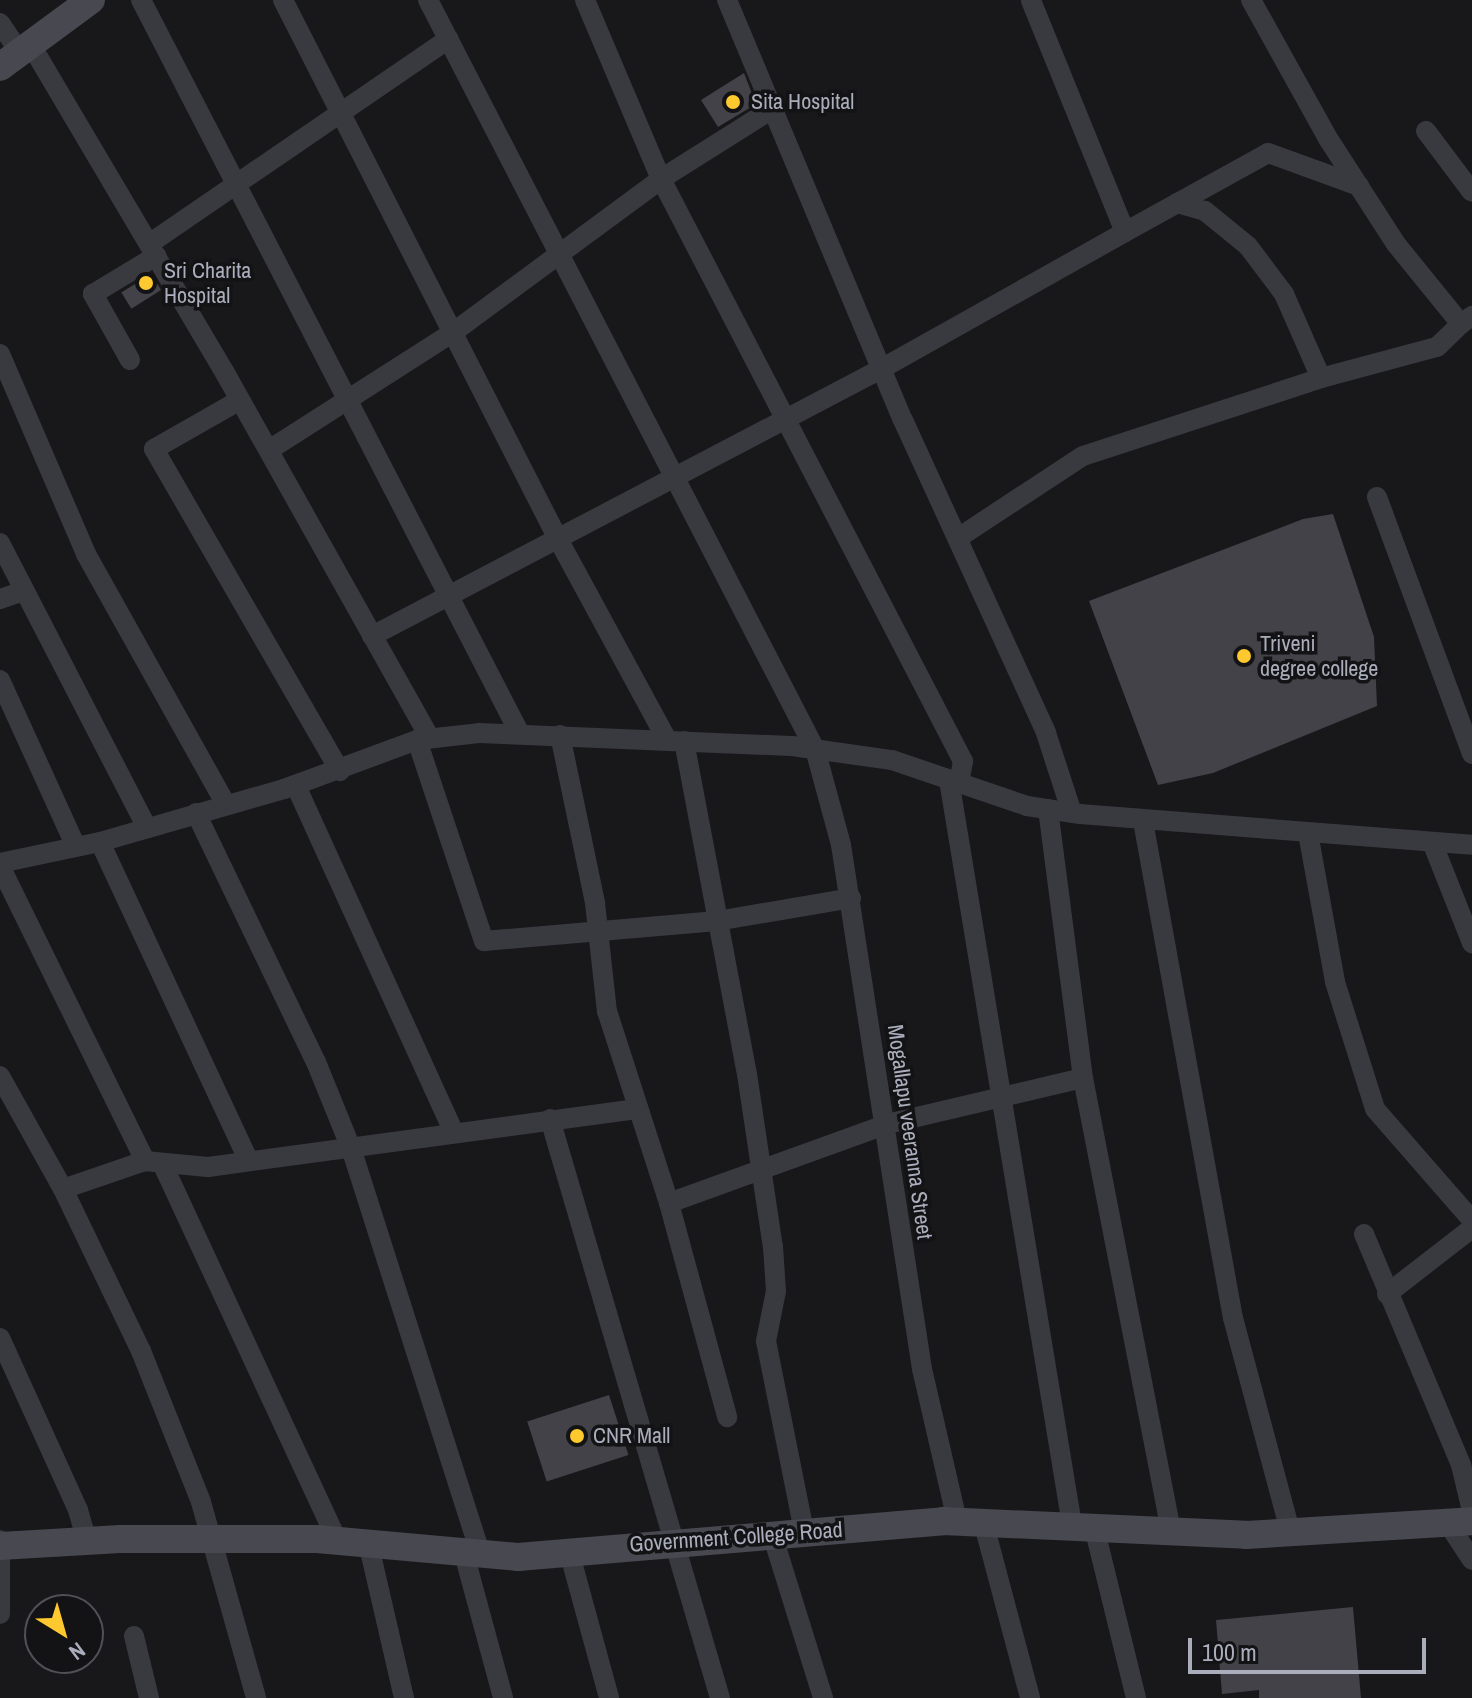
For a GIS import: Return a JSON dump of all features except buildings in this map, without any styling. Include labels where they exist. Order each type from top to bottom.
[{"type":"main road","points":[[17,55],[91,0]]},
{"type":"main road","name":"Government College Road","points":[[1,1544],[211,1537],[368,1542],[472,1554],[570,1555],[673,1541],[970,1521],[1246,1535],[1464,1518]]},
{"type":"street","points":[[141,0],[520,734]]},
{"type":"street","points":[[283,0],[342,108],[558,539],[675,740],[717,921],[747,1074],[776,1291],[766,1341],[804,1532]]},
{"type":"street","name":"Mogallapu veeranna Street","points":[[428,0],[560,253],[672,479],[815,749],[851,898],[922,1369],[1030,1698]]},
{"type":"street","points":[[585,0],[661,179],[738,320],[784,420],[963,761],[954,781],[959,864],[1083,1526],[1136,1698]]},
{"type":"street","points":[[727,0],[881,369],[1046,733],[1072,813]]},
{"type":"street","points":[[1031,0],[1125,232]]},
{"type":"street","points":[[958,538],[1083,456],[1321,378],[1437,347],[1466,320],[1396,244],[1251,0]]},
{"type":"street","points":[[0,23],[17,55],[152,250],[269,450],[372,636],[423,739],[484,941],[717,921],[851,898]]},
{"type":"street","points":[[130,360],[93,294],[237,183],[342,108],[448,39]]},
{"type":"street","points":[[269,450],[455,331],[661,179],[772,109]]},
{"type":"street","points":[[1426,131],[1472,192]]},
{"type":"street","points":[[372,636],[881,369],[1268,153],[1359,186]]},
{"type":"street","points":[[1177,203],[1205,211],[1248,246],[1284,294],[1321,378]]},
{"type":"street","points":[[0,354],[86,554],[226,804]]},
{"type":"street","points":[[240,400],[154,449],[340,771]]},
{"type":"street","points":[[1377,497],[1472,754]]},
{"type":"street","points":[[0,543],[147,828]]},
{"type":"street","points":[[0,599],[23,591]]},
{"type":"street","points":[[0,680],[76,847]]},
{"type":"street","points":[[337,1540],[154,1162],[0,864],[100,842],[296,786],[423,739],[520,734],[815,749],[892,760],[1048,809],[1072,813],[1472,845]]},
{"type":"street","points":[[560,735],[598,931],[607,1011],[635,1109],[669,1203],[727,1417]]},
{"type":"street","points":[[296,786],[454,1132]]},
{"type":"street","points":[[1048,809],[1083,1078],[1171,1531]]},
{"type":"street","points":[[196,813],[316,1062],[351,1148],[472,1554],[503,1698]]},
{"type":"street","points":[[1143,821],[1233,1318],[1290,1531]]},
{"type":"street","points":[[1308,833],[1335,982],[1375,1109],[1472,1220]]},
{"type":"street","points":[[100,842],[248,1160]]},
{"type":"street","points":[[1432,842],[1472,943]]},
{"type":"street","points":[[0,1076],[63,1189],[141,1351],[211,1537],[256,1698]]},
{"type":"street","points":[[669,1203],[887,1124],[1083,1078]]},
{"type":"street","points":[[63,1189],[154,1162],[208,1167],[635,1109]]},
{"type":"street","points":[[550,1119],[720,1698]]},
{"type":"street","points":[[1387,1294],[1472,1228]]},
{"type":"street","points":[[1364,1234],[1461,1465],[1464,1518],[1472,1560]]},
{"type":"street","points":[[0,1338],[78,1510],[87,1541]]},
{"type":"street","points":[[772,1534],[823,1698]]},
{"type":"street","points":[[368,1542],[404,1698]]},
{"type":"street","points":[[0,1614],[1,1544]]},
{"type":"street","points":[[570,1555],[609,1698]]},
{"type":"street","points":[[134,1636],[149,1698]]},
{"type":"place","name":"Sita Hospital","points":[[733,102]]},
{"type":"place","name":"Sri Charita Hospital","points":[[146,283]]},
{"type":"place","name":"Triveni degree college","points":[[1244,656]]},
{"type":"place","name":"CNR Mall","points":[[577,1436]]}]
